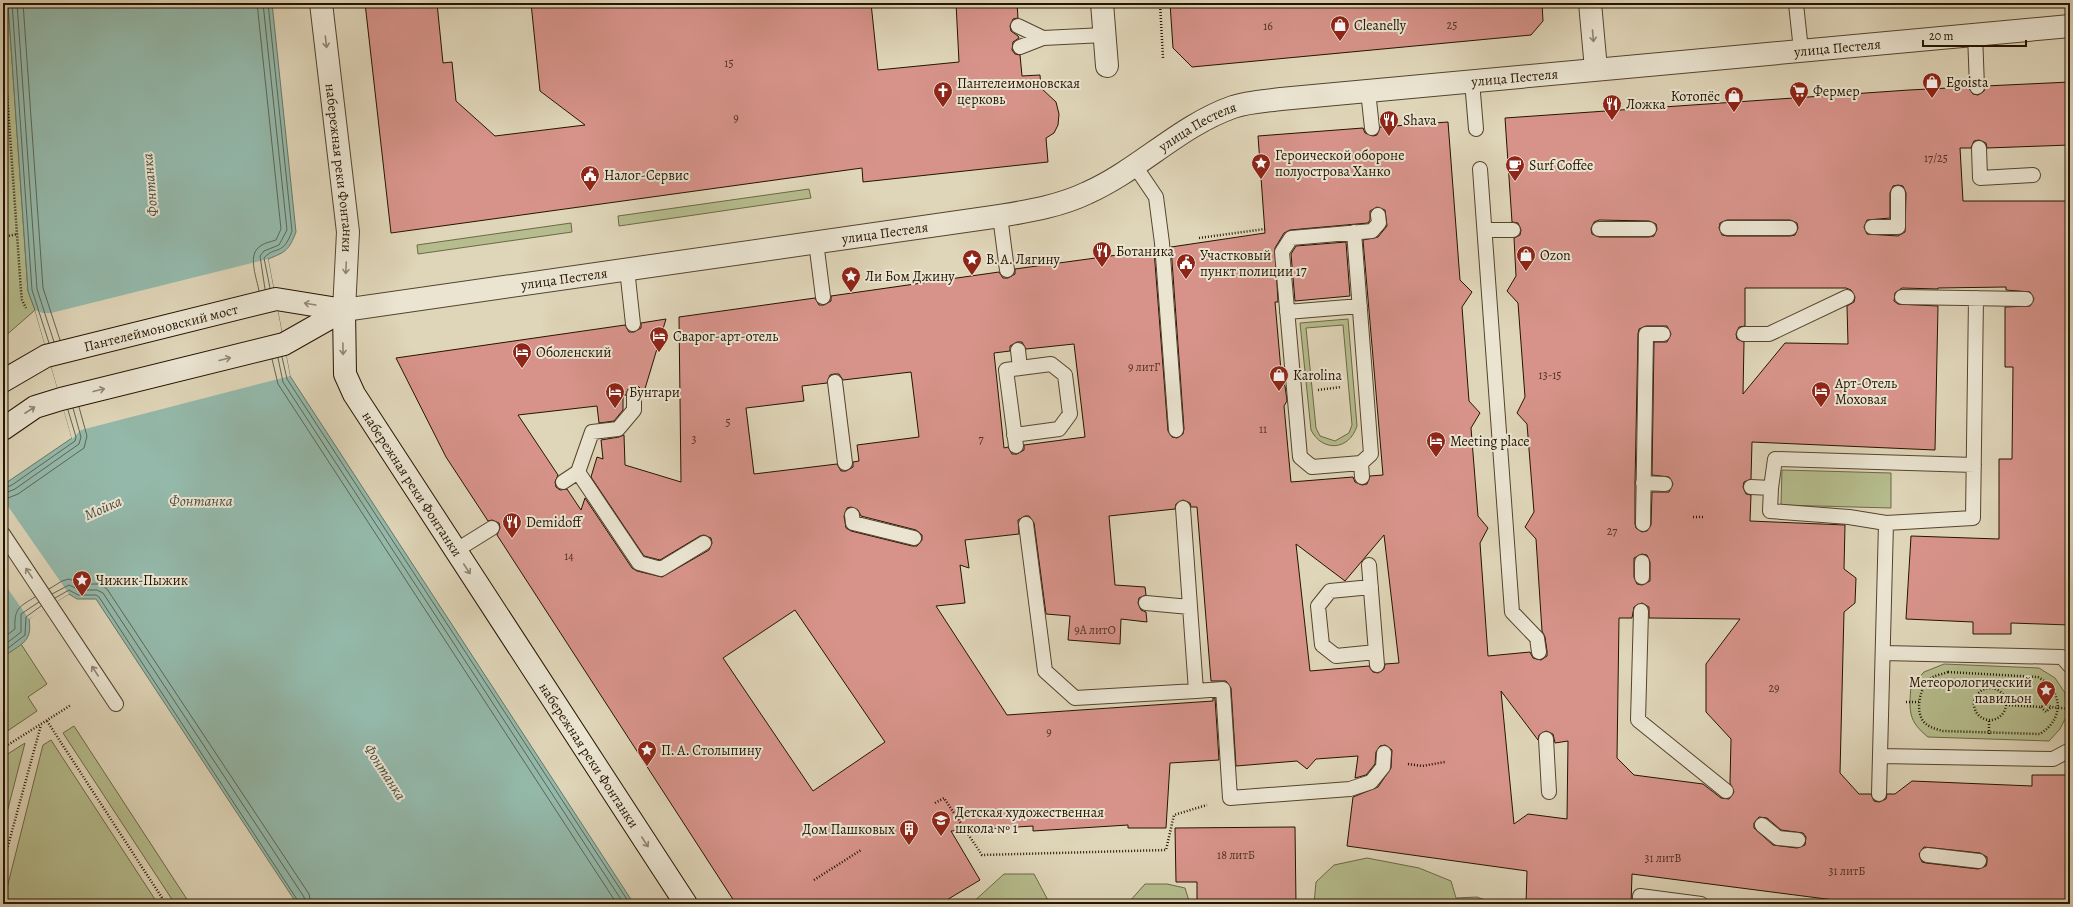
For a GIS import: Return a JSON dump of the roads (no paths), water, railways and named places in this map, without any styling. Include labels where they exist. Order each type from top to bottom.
[{"type":"street","name":"набережная реки Фонтанки","points":[[321,3],[348,232],[344,310],[345,374],[354,394],[455,551],[686,904]]},
{"type":"street","points":[[1102,3],[1106,66]]},
{"type":"street","points":[[1590,3],[1596,69]]},
{"type":"street","name":"улица Пестеля","points":[[276,299],[344,310],[1000,216],[1045,208],[1087,193],[1135,166],[1197,123],[1234,106],[1281,99],[2070,26]]},
{"type":"street","name":"Пантелеймоновский мост","points":[[3,382],[46,356],[276,299]]},
{"type":"street","name":"улица Пестеля","points":[[3,429],[35,407],[61,399],[284,344],[344,310]]},
{"type":"lane","points":[[1796,4],[1801,50]]},
{"type":"lane","points":[[1018,26],[1043,38]]},
{"type":"lane","points":[[1975,34],[1977,87]]},
{"type":"lane","points":[[1020,47],[1043,38],[1104,35]]},
{"type":"lane","points":[[1472,81],[1476,129]]},
{"type":"lane","points":[[1368,91],[1372,128]]},
{"type":"lane","points":[[1979,148],[1980,178],[2033,175]]},
{"type":"lane","points":[[1135,166],[1156,197],[1162,243],[1176,430]]},
{"type":"lane","points":[[1480,169],[1512,612],[1537,638],[1539,652]]},
{"type":"lane","points":[[1872,227],[1898,227],[1898,193]]},
{"type":"lane","points":[[1354,232],[1371,454],[1362,470],[1312,467],[1300,457],[1282,252],[1291,238],[1354,232],[1372,231],[1379,223],[1378,215]]},
{"type":"lane","points":[[1000,216],[1007,270]]},
{"type":"lane","points":[[1727,228],[1790,228]]},
{"type":"lane","points":[[1599,229],[1649,229]]},
{"type":"lane","points":[[1485,230],[1513,230]]},
{"type":"lane","points":[[816,242],[823,297]]},
{"type":"lane","points":[[627,269],[633,324]]},
{"type":"lane","points":[[1744,334],[1769,334],[1847,298]]},
{"type":"lane","points":[[1902,298],[2026,299]]},
{"type":"lane","points":[[1974,465],[1775,459],[1770,510],[1849,517],[1886,523],[1973,518],[1974,465],[1976,298]]},
{"type":"lane","points":[[1287,312],[1360,306]]},
{"type":"lane","points":[[1643,524],[1646,334],[1663,334]]},
{"type":"lane","points":[[1018,350],[1020,368]]},
{"type":"lane","points":[[1051,364],[1065,375],[1070,414],[1059,429],[1015,441],[1006,370],[1020,368],[1051,364]]},
{"type":"lane","points":[[835,382],[845,463]]},
{"type":"lane","points":[[562,482],[578,472],[592,432],[618,429],[634,410],[634,394]]},
{"type":"lane","points":[[578,472],[639,563],[661,569],[704,543]]},
{"type":"lane","points":[[1643,484],[1665,484]]},
{"type":"lane","points":[[1751,487],[1771,488]]},
{"type":"lane","points":[[1182,508],[1196,691]]},
{"type":"lane","points":[[852,515],[853,523],[914,538]]},
{"type":"lane","points":[[1879,794],[1886,523]]},
{"type":"lane","points":[[1026,524],[1039,596],[1045,671],[1075,698],[1223,689],[1230,798],[1350,789],[1371,782],[1383,767],[1384,753]]},
{"type":"lane","points":[[455,551],[492,528]]},
{"type":"lane","points":[[3,534],[116,704]]},
{"type":"lane","points":[[1642,562],[1642,577]]},
{"type":"lane","points":[[1369,565],[1371,587],[1377,659],[1336,656],[1322,645],[1318,606],[1330,591],[1371,587]]},
{"type":"lane","points":[[1146,603],[1190,607]]},
{"type":"lane","points":[[1641,611],[1638,720],[1726,791]]},
{"type":"lane","points":[[1882,653],[2062,657],[2070,666]]},
{"type":"lane","points":[[1546,739],[1549,792]]},
{"type":"lane","points":[[1880,756],[2053,759],[2070,750]]},
{"type":"lane","points":[[1762,825],[1778,838],[1798,840]]},
{"type":"lane","points":[[1927,855],[1979,861]]},
{"type":"lane","points":[[1640,904],[1640,896],[1701,904]]},
{"type":"water","name":"Фонтанка","points":[[8,3],[272,3],[296,232],[286,250],[268,259],[290,376],[634,904],[297,904],[96,599],[77,599],[69,594],[34,615],[29,619],[30,627],[27,638],[20,646],[3,657],[3,485],[72,438],[35,310],[28,291]]},
{"type":"place","name":"Cleanelly","points":[[1340,42]]},
{"type":"place","name":"Egoista","points":[[1932,99]]},
{"type":"place","name":"Пантелеимоновская церковь","points":[[943,108]]},
{"type":"place","name":"Фермер","points":[[1799,108]]},
{"type":"place","name":"Котопёс","points":[[1734,113]]},
{"type":"place","name":"Ложка","points":[[1612,121]]},
{"type":"place","name":"Shava","points":[[1389,137]]},
{"type":"place","name":"Героической обороне полуострова Ханко","points":[[1261,180]]},
{"type":"place","name":"Surf Coffee","points":[[1515,182]]},
{"type":"place","name":"Налог-Сервис","points":[[590,192]]},
{"type":"place","name":"Ботаника","points":[[1102,268]]},
{"type":"place","name":"Ozon","points":[[1526,272]]},
{"type":"place","name":"В. А. Лягину","points":[[972,276]]},
{"type":"place","name":"Участковый пункт полиции 17","points":[[1186,280]]},
{"type":"place","name":"Ли Бом Джину","points":[[851,293]]},
{"type":"place","name":"Сварог-арт-отель","points":[[659,353]]},
{"type":"place","name":"Оболенский","points":[[522,369]]},
{"type":"place","name":"Karolina","points":[[1279,392]]},
{"type":"place","name":"Арт-Отель Моховая","points":[[1821,408]]},
{"type":"place","name":"Бунтари","points":[[615,409]]},
{"type":"place","name":"Meeting place","points":[[1436,458]]},
{"type":"place","name":"Demidoff","points":[[512,539]]},
{"type":"place","name":"Чижик-Пыжик","points":[[82,597]]},
{"type":"place","name":"Метеорологический павильон","points":[[2046,707]]},
{"type":"place","name":"П. А. Столыпину","points":[[647,767]]},
{"type":"place","name":"Детская художественная школа № 1","points":[[941,837]]},
{"type":"place","name":"Дом Пашковых","points":[[909,846]]},
{"type":"water label","name":"Мойка","points":[[103,508]]}]
